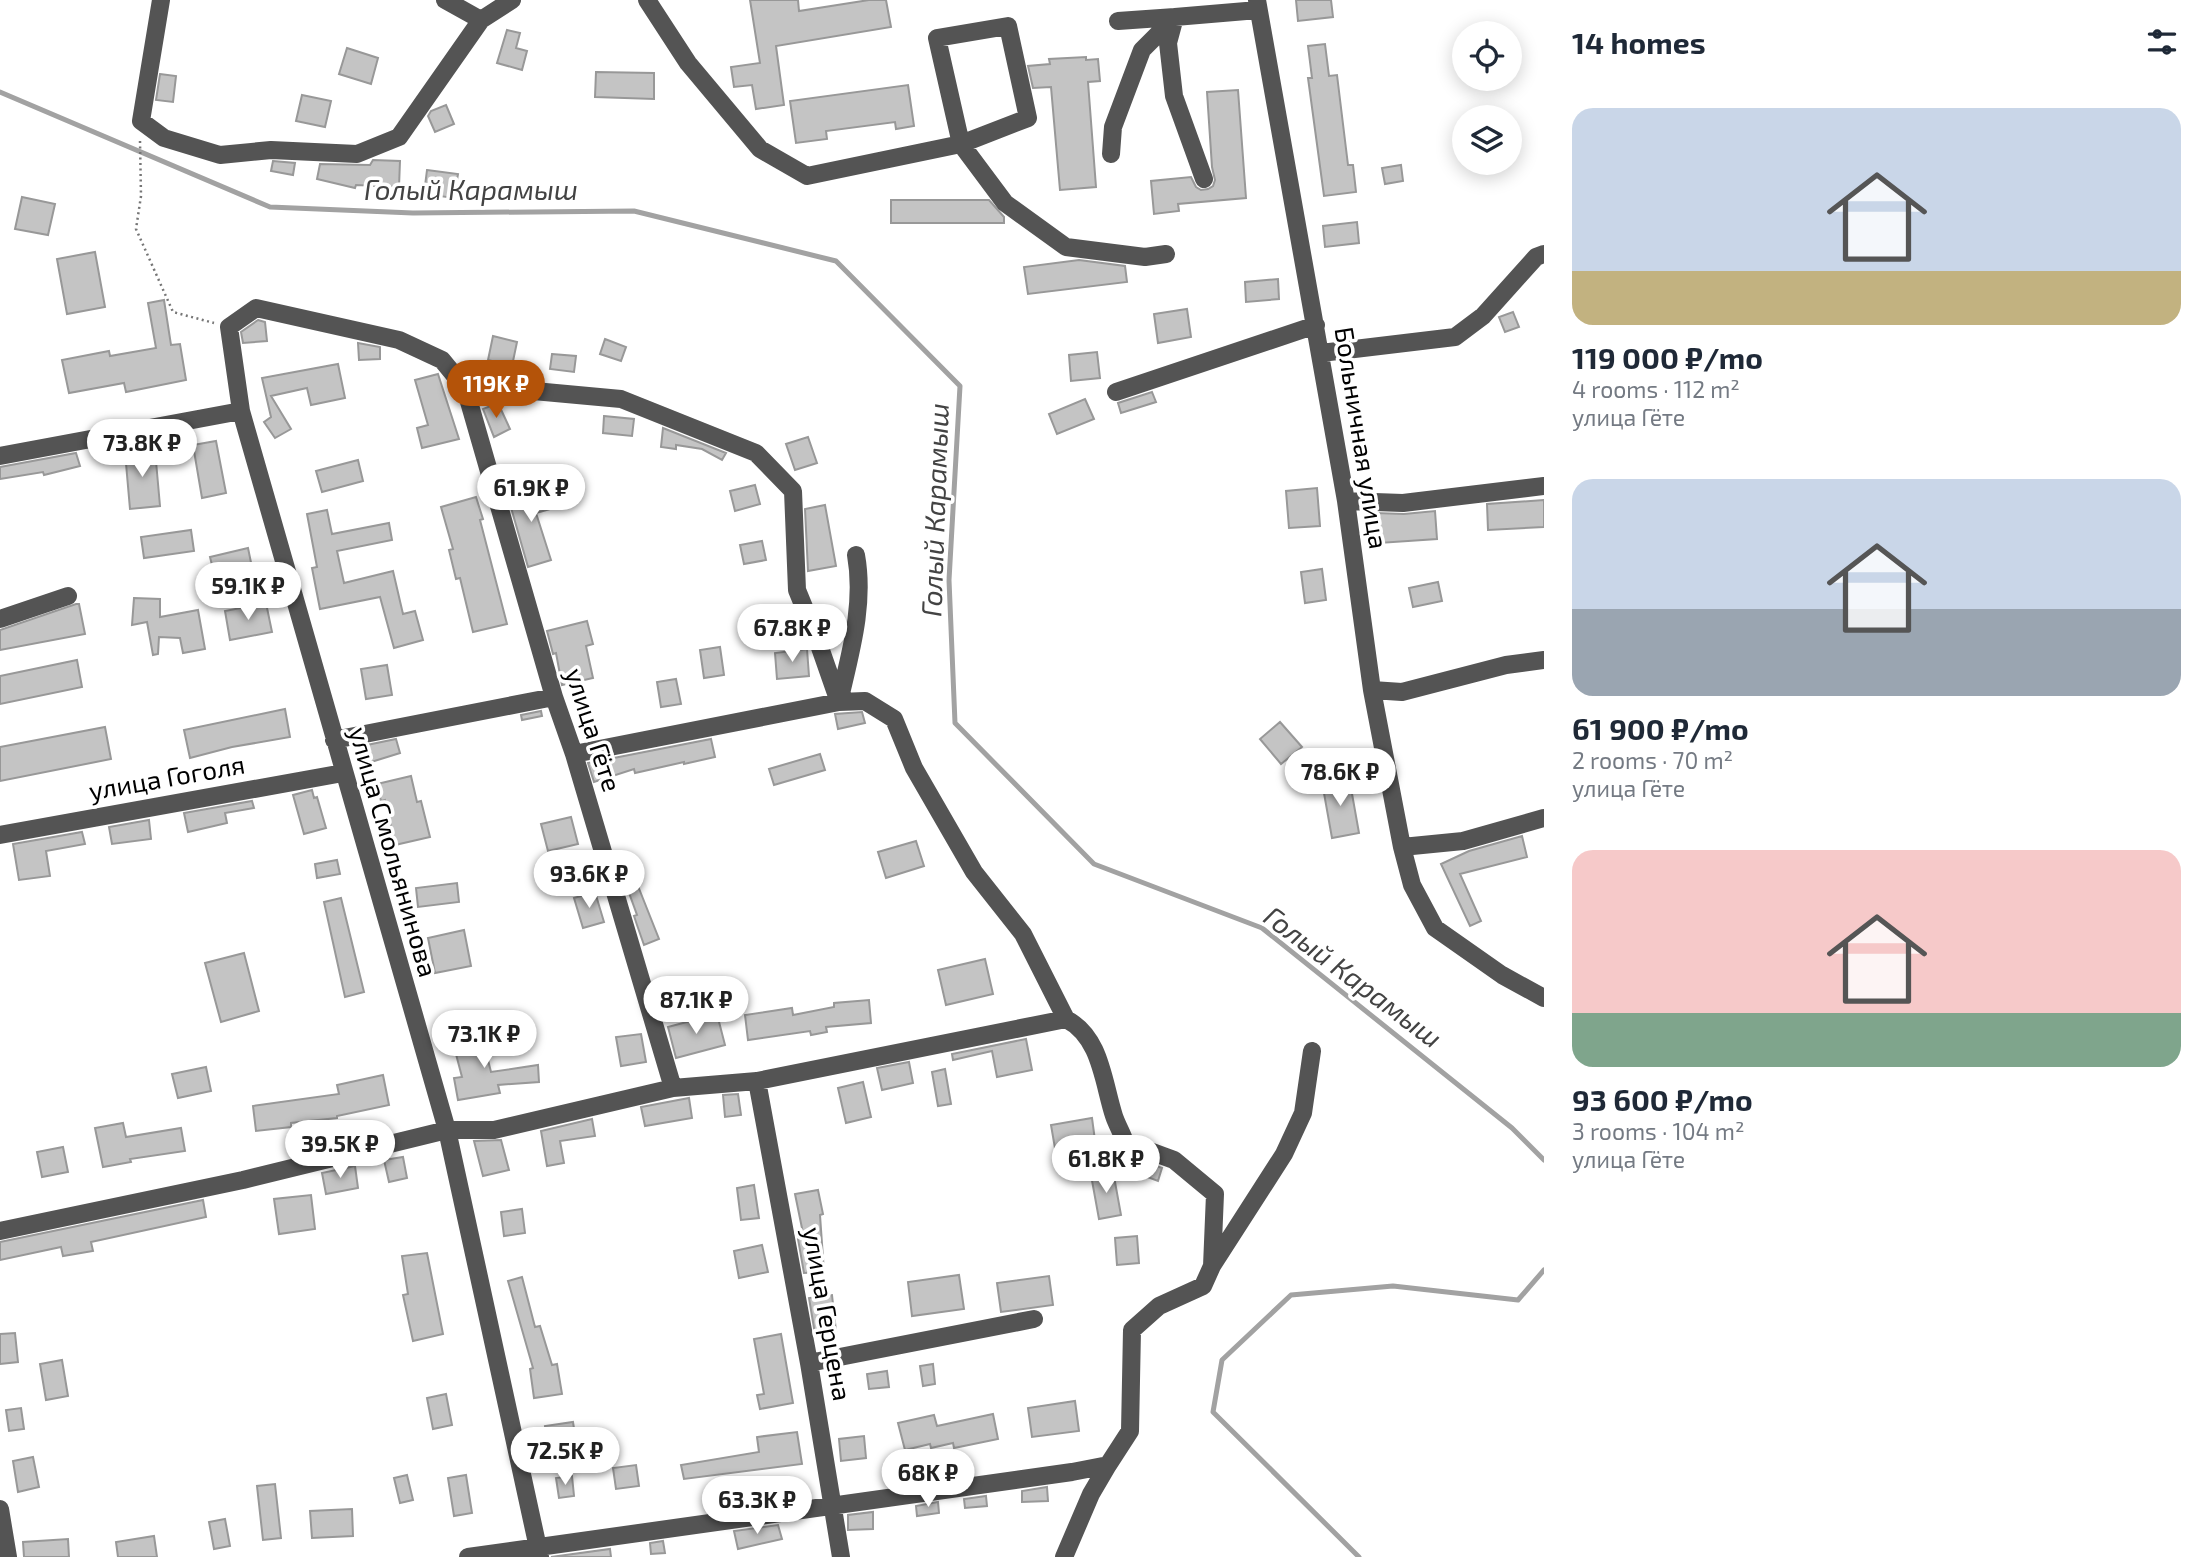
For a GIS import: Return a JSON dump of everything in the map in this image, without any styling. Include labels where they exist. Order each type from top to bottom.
[{"type":"street","points":[[161,0],[141,121],[164,138],[220,155],[271,150],[357,154],[399,136],[481,20],[512,0]]},
{"type":"street","points":[[445,0],[481,20]]},
{"type":"street","points":[[648,0],[688,63],[760,149],[807,176],[961,144],[1028,118],[1008,26],[937,38],[961,144],[1005,203],[1066,247],[1145,257],[1166,254]]},
{"type":"street","points":[[1118,21],[1175,17],[1258,5]]},
{"type":"street","name":"Больничная улица","points":[[1258,5],[1346,501],[1372,690],[1402,847],[1412,885],[1435,928],[1502,975],[1544,998]]},
{"type":"street","points":[[1111,154],[1112,127],[1142,50],[1175,17]]},
{"type":"street","points":[[1175,17],[1167,43],[1174,96],[1204,179]]},
{"type":"street","points":[[1321,353],[1455,337],[1483,316],[1536,257],[1544,254]]},
{"type":"street","points":[[229,327],[256,308],[399,340],[442,360],[465,388],[490,387],[621,399],[756,453],[793,491],[797,590],[839,702]]},
{"type":"street","points":[[1116,392],[1316,325]]},
{"type":"street","name":"улица Смольянинова","points":[[229,327],[241,411],[447,1130],[539,1552]]},
{"type":"street","name":"улица Гёте","points":[[465,388],[554,697],[574,754],[673,1088]]},
{"type":"street","points":[[0,456],[241,411]]},
{"type":"street","points":[[1346,501],[1404,503],[1544,486]]},
{"type":"street","points":[[839,702],[857,621],[860,577],[856,555]]},
{"type":"street","points":[[0,619],[68,596]]},
{"type":"street","points":[[1372,690],[1402,692],[1506,665],[1544,660]]},
{"type":"street","points":[[334,740],[554,697]]},
{"type":"street","points":[[574,754],[839,702],[865,701],[894,719],[914,768],[974,872],[1023,934],[1066,1019],[1078,1025],[1099,1060],[1114,1117],[1125,1142],[1174,1160],[1215,1194],[1212,1266]]},
{"type":"street","name":"улица Гоголя","points":[[0,835],[343,773]]},
{"type":"street","points":[[1402,847],[1463,841],[1544,818]]},
{"type":"street","points":[[0,1231],[243,1180],[447,1130],[494,1130],[673,1088],[757,1081],[1066,1019]]},
{"type":"street","points":[[1063,1557],[1091,1494],[1130,1431],[1132,1330],[1159,1306],[1203,1286],[1212,1266],[1284,1154],[1303,1113],[1312,1051]]},
{"type":"street","name":"улица Герцена","points":[[757,1081],[809,1363],[841,1557]]},
{"type":"street","points":[[809,1363],[1034,1319]]},
{"type":"street","points":[[468,1557],[539,1552],[1108,1465]]},
{"type":"street","points":[[0,1509],[8,1557]]},
{"type":"path","points":[[139,132],[141,195],[136,229],[173,312],[229,327]]},
{"type":"building","points":[[750,0],[798,0],[799,11],[869,0],[886,0],[891,27],[776,46],[784,105],[756,109],[752,85],[734,87],[731,67],[760,63]]},
{"type":"building","points":[[1296,0],[1331,0],[1333,17],[1298,21]]},
{"type":"building","points":[[507,30],[520,33],[516,48],[527,51],[522,70],[497,63]]},
{"type":"building","points":[[1325,44],[1329,76],[1337,75],[1348,165],[1353,165],[1356,192],[1324,196],[1308,78],[1312,78],[1308,46]]},
{"type":"building","points":[[347,48],[378,58],[371,84],[339,74]]},
{"type":"building","points":[[1086,57],[1086,60],[1098,59],[1100,81],[1088,82],[1096,187],[1060,190],[1051,87],[1033,88],[1028,66],[1050,64],[1049,59]]},
{"type":"building","points":[[596,72],[654,73],[654,99],[595,97]]},
{"type":"building","points":[[160,74],[176,76],[173,102],[156,100]]},
{"type":"building","points":[[908,85],[914,126],[896,129],[895,122],[826,131],[827,139],[796,143],[790,101]]},
{"type":"building","points":[[1238,90],[1246,198],[1178,204],[1179,211],[1154,214],[1151,181],[1191,177],[1196,187],[1201,190],[1213,186],[1215,180],[1207,92]]},
{"type":"building","points":[[302,95],[331,101],[325,127],[296,121]]},
{"type":"building","points":[[446,105],[454,124],[435,132],[428,116],[431,111]]},
{"type":"building","points":[[373,160],[400,161],[399,187],[356,185],[355,188],[317,179],[320,164],[370,165]]},
{"type":"building","points":[[273,161],[295,163],[293,175],[271,171]]},
{"type":"building","points":[[1401,165],[1403,181],[1385,184],[1382,168]]},
{"type":"building","points":[[427,170],[458,174],[454,198],[424,194]]},
{"type":"building","points":[[22,197],[55,204],[48,235],[15,229]]},
{"type":"building","points":[[891,200],[989,200],[1004,217],[1004,223],[891,223]]},
{"type":"building","points":[[1357,222],[1359,243],[1325,247],[1323,226]]},
{"type":"building","points":[[95,252],[105,307],[67,314],[57,259]]},
{"type":"building","points":[[1079,260],[1125,266],[1127,282],[1028,294],[1024,267]]},
{"type":"building","points":[[1278,279],[1279,299],[1246,302],[1245,282]]},
{"type":"building","points":[[164,300],[171,345],[180,344],[186,380],[126,392],[124,383],[69,393],[62,360],[109,351],[110,356],[156,348],[148,303]]},
{"type":"building","points":[[1187,309],[1191,337],[1158,343],[1154,314]]},
{"type":"building","points":[[1513,312],[1519,327],[1505,332],[1499,317]]},
{"type":"building","points":[[258,320],[265,322],[267,341],[243,343],[241,332]]},
{"type":"building","points":[[493,336],[517,342],[512,366],[488,360]]},
{"type":"building","points":[[605,339],[626,347],[621,361],[600,354]]},
{"type":"building","points":[[358,343],[380,347],[380,359],[359,360]]},
{"type":"building","points":[[1097,352],[1100,378],[1071,381],[1069,355]]},
{"type":"building","points":[[552,354],[576,356],[574,372],[550,369]]},
{"type":"building","points":[[338,364],[345,398],[311,405],[307,388],[271,396],[291,429],[275,438],[264,422],[271,417],[262,378]]},
{"type":"building","points":[[438,374],[459,439],[422,448],[417,428],[428,425],[415,380]]},
{"type":"building","points":[[1152,392],[1156,402],[1121,413],[1118,403]]},
{"type":"building","points":[[1085,399],[1094,419],[1057,434],[1049,414]]},
{"type":"building","points":[[498,403],[510,429],[494,437],[483,409]]},
{"type":"building","points":[[604,416],[634,419],[632,436],[603,433]]},
{"type":"building","points":[[663,428],[726,453],[722,460],[702,449],[676,445],[676,449],[661,447]]},
{"type":"building","points":[[808,437],[817,463],[795,470],[786,444]]},
{"type":"building","points":[[216,441],[226,493],[202,498],[193,445]]},
{"type":"building","points":[[155,450],[160,506],[130,509],[125,452]]},
{"type":"building","points":[[76,453],[80,466],[44,475],[43,472],[0,479],[0,467]]},
{"type":"building","points":[[358,460],[363,481],[322,492],[316,471]]},
{"type":"building","points":[[755,485],[760,504],[735,511],[730,491]]},
{"type":"building","points":[[544,487],[550,509],[536,513],[551,560],[528,567],[508,497]]},
{"type":"building","points":[[1317,488],[1320,526],[1289,528],[1286,491]]},
{"type":"building","points":[[476,497],[507,624],[473,632],[460,578],[456,579],[449,550],[453,549],[441,507]]},
{"type":"building","points":[[1544,500],[1544,527],[1488,530],[1487,504]]},
{"type":"building","points":[[825,505],[836,566],[808,571],[805,509]]},
{"type":"building","points":[[327,510],[332,534],[389,523],[392,540],[337,551],[344,583],[393,571],[403,614],[415,611],[423,640],[394,648],[380,597],[320,609],[312,568],[317,567],[307,514]]},
{"type":"building","points":[[1435,511],[1437,539],[1379,543],[1376,513]]},
{"type":"building","points":[[191,530],[194,551],[144,558],[141,537]]},
{"type":"building","points":[[762,541],[766,560],[744,564],[740,545]]},
{"type":"building","points":[[248,548],[254,577],[217,585],[210,557]]},
{"type":"building","points":[[1322,569],[1326,600],[1305,603],[1301,572]]},
{"type":"building","points":[[1438,582],[1442,601],[1413,607],[1409,588]]},
{"type":"building","points":[[134,598],[160,599],[160,617],[198,610],[205,649],[183,653],[180,638],[159,637],[158,654],[153,655],[147,622],[132,625]]},
{"type":"building","points":[[266,603],[272,632],[230,640],[225,611]]},
{"type":"building","points":[[79,604],[85,634],[0,650],[0,630]]},
{"type":"building","points":[[587,621],[593,644],[586,646],[593,678],[562,685],[556,653],[553,654],[547,631]]},
{"type":"building","points":[[720,647],[724,675],[704,678],[700,650]]},
{"type":"building","points":[[807,649],[809,676],[777,679],[775,653]]},
{"type":"building","points":[[77,660],[82,687],[0,704],[0,676]]},
{"type":"building","points":[[387,665],[392,695],[366,699],[361,669]]},
{"type":"building","points":[[676,679],[681,704],[661,707],[657,682]]},
{"type":"building","points":[[285,709],[290,737],[232,747],[190,758],[184,730]]},
{"type":"building","points":[[541,711],[542,716],[522,720],[521,715]]},
{"type":"building","points":[[862,712],[865,723],[838,729],[835,714]]},
{"type":"building","points":[[1280,722],[1302,747],[1281,764],[1260,739]]},
{"type":"building","points":[[105,727],[111,759],[0,781],[0,747]]},
{"type":"building","points":[[396,739],[400,753],[368,763],[362,746]]},
{"type":"building","points":[[711,739],[715,757],[635,773],[634,769],[594,782],[588,763]]},
{"type":"building","points":[[820,754],[825,770],[774,785],[769,769]]},
{"type":"building","points":[[411,776],[417,802],[421,801],[430,837],[395,845],[385,800],[381,801],[377,784]]},
{"type":"building","points":[[1349,777],[1359,833],[1332,838],[1322,782]]},
{"type":"building","points":[[312,790],[314,798],[317,797],[326,828],[304,834],[293,795]]},
{"type":"building","points":[[252,801],[254,808],[225,813],[227,823],[188,832],[184,813]]},
{"type":"building","points":[[571,817],[578,844],[548,851],[541,824]]},
{"type":"building","points":[[149,820],[151,839],[112,844],[109,827]]},
{"type":"building","points":[[82,832],[85,844],[46,851],[50,876],[19,880],[13,844]]},
{"type":"building","points":[[1522,836],[1527,857],[1460,874],[1481,921],[1470,926],[1441,864],[1469,851]]},
{"type":"building","points":[[916,841],[924,866],[886,878],[878,852]]},
{"type":"building","points":[[337,860],[340,874],[317,878],[315,864]]},
{"type":"building","points":[[457,883],[459,902],[418,907],[416,888]]},
{"type":"building","points":[[638,886],[659,939],[644,945],[628,890]]},
{"type":"building","points":[[595,892],[604,922],[583,928],[574,898]]},
{"type":"building","points":[[341,898],[364,992],[345,997],[324,902]]},
{"type":"building","points":[[464,930],[471,966],[435,973],[428,938]]},
{"type":"building","points":[[244,953],[259,1011],[221,1022],[205,963]]},
{"type":"building","points":[[985,959],[993,994],[946,1005],[938,970]]},
{"type":"building","points":[[869,1000],[871,1023],[826,1027],[827,1032],[811,1035],[810,1031],[748,1040],[745,1015],[792,1008],[793,1015],[834,1007],[834,1003]]},
{"type":"building","points":[[717,1014],[725,1045],[676,1058],[668,1027]]},
{"type":"building","points":[[481,1032],[491,1072],[538,1065],[539,1082],[498,1085],[500,1093],[458,1100],[454,1078],[462,1077],[452,1039]]},
{"type":"building","points":[[641,1034],[646,1062],[621,1066],[616,1037]]},
{"type":"building","points":[[1026,1039],[1032,1070],[997,1077],[992,1051],[953,1060],[952,1054]]},
{"type":"building","points":[[909,1062],[913,1083],[882,1090],[877,1068]]},
{"type":"building","points":[[206,1067],[211,1091],[178,1098],[172,1074]]},
{"type":"building","points":[[945,1069],[951,1104],[938,1106],[932,1072]]},
{"type":"building","points":[[383,1075],[389,1105],[337,1118],[291,1123],[291,1127],[256,1131],[253,1106],[339,1094],[337,1085]]},
{"type":"building","points":[[863,1082],[871,1117],[846,1123],[838,1088]]},
{"type":"building","points":[[738,1094],[741,1115],[725,1117],[723,1095]]},
{"type":"building","points":[[689,1098],[692,1118],[645,1126],[641,1107]]},
{"type":"building","points":[[1092,1118],[1096,1148],[1056,1154],[1051,1125]]},
{"type":"building","points":[[592,1119],[595,1136],[560,1141],[564,1163],[547,1166],[541,1131]]},
{"type":"building","points":[[123,1123],[126,1137],[181,1128],[185,1151],[130,1159],[131,1162],[103,1167],[95,1128]]},
{"type":"building","points":[[501,1140],[509,1170],[483,1176],[474,1141]]},
{"type":"building","points":[[63,1147],[68,1172],[42,1177],[37,1152]]},
{"type":"building","points":[[403,1157],[407,1178],[389,1182],[384,1160]]},
{"type":"building","points":[[1139,1160],[1162,1168],[1158,1181],[1134,1172]]},
{"type":"building","points":[[355,1166],[358,1188],[326,1194],[322,1173]]},
{"type":"building","points":[[1113,1171],[1121,1215],[1099,1219],[1091,1175]]},
{"type":"building","points":[[754,1185],[759,1218],[741,1220],[737,1188]]},
{"type":"building","points":[[818,1190],[823,1214],[820,1215],[824,1272],[804,1273],[798,1239],[804,1238],[795,1194]]},
{"type":"building","points":[[311,1195],[315,1229],[279,1234],[274,1199]]},
{"type":"building","points":[[203,1200],[206,1217],[91,1242],[93,1251],[63,1256],[61,1247],[0,1260],[0,1242]]},
{"type":"building","points":[[522,1209],[525,1233],[504,1236],[501,1212]]},
{"type":"building","points":[[1137,1236],[1139,1263],[1117,1265],[1115,1238]]},
{"type":"building","points":[[762,1245],[768,1272],[739,1278],[734,1251]]},
{"type":"building","points":[[427,1253],[443,1334],[413,1341],[403,1295],[408,1294],[402,1256]]},
{"type":"building","points":[[959,1275],[964,1309],[912,1316],[908,1282]]},
{"type":"building","points":[[1049,1276],[1053,1305],[1001,1312],[997,1283]]},
{"type":"building","points":[[522,1277],[535,1327],[540,1326],[552,1365],[557,1364],[562,1394],[534,1398],[530,1369],[533,1368],[508,1281]]},
{"type":"building","points":[[832,1295],[836,1331],[815,1334],[809,1298]]},
{"type":"building","points":[[15,1333],[18,1362],[0,1364],[0,1334]]},
{"type":"building","points":[[781,1334],[793,1403],[760,1409],[757,1395],[764,1394],[754,1339]]},
{"type":"building","points":[[62,1360],[68,1396],[46,1400],[40,1364]]},
{"type":"building","points":[[933,1364],[935,1384],[923,1386],[920,1366]]},
{"type":"building","points":[[887,1371],[889,1387],[869,1389],[867,1374]]},
{"type":"building","points":[[446,1394],[452,1425],[433,1429],[427,1398]]},
{"type":"building","points":[[1075,1401],[1079,1431],[1032,1437],[1028,1408]]},
{"type":"building","points":[[21,1408],[24,1429],[9,1431],[6,1410]]},
{"type":"building","points":[[993,1414],[998,1439],[954,1448],[953,1443],[931,1448],[930,1444],[905,1450],[898,1423],[934,1415],[937,1426]]},
{"type":"building","points":[[573,1422],[577,1448],[549,1452],[545,1426]]},
{"type":"building","points":[[797,1432],[802,1464],[684,1479],[681,1465],[759,1452],[757,1437]]},
{"type":"building","points":[[864,1436],[866,1458],[841,1461],[839,1439]]},
{"type":"building","points":[[33,1457],[39,1487],[18,1492],[13,1461]]},
{"type":"building","points":[[636,1465],[639,1486],[616,1489],[613,1468]]},
{"type":"building","points":[[407,1475],[413,1500],[400,1503],[394,1478]]},
{"type":"building","points":[[466,1475],[472,1513],[454,1516],[448,1478]]},
{"type":"building","points":[[572,1476],[574,1496],[559,1498],[556,1478]]},
{"type":"building","points":[[275,1484],[281,1538],[263,1540],[257,1486]]},
{"type":"building","points":[[1047,1487],[1048,1501],[1022,1502],[1022,1491]]},
{"type":"building","points":[[986,1496],[987,1506],[965,1508],[964,1499]]},
{"type":"building","points":[[938,1502],[939,1513],[917,1516],[916,1506]]},
{"type":"building","points":[[352,1509],[353,1536],[312,1538],[310,1511]]},
{"type":"building","points":[[873,1512],[873,1529],[848,1530],[848,1515]]},
{"type":"building","points":[[225,1519],[230,1546],[214,1549],[209,1522]]},
{"type":"building","points":[[778,1525],[782,1539],[738,1549],[734,1531]]},
{"type":"building","points":[[154,1536],[157,1557],[118,1557],[116,1542]]},
{"type":"building","points":[[68,1539],[69,1557],[24,1557],[23,1542]]},
{"type":"building","points":[[663,1541],[665,1553],[651,1554],[650,1543]]},
{"type":"building","points":[[610,1549],[611,1557],[551,1557]]},
{"type":"waterway","name":"Голый Карамыш","points":[[0,92],[270,207],[413,213],[634,211],[836,261],[960,386],[949,580],[955,723],[1094,864],[1262,928],[1512,1128],[1544,1160]]},
{"type":"waterway","name":"Голый Карамыш","points":[[1359,1557],[1213,1412],[1222,1360],[1291,1295],[1393,1286],[1518,1300],[1544,1270]]}]
